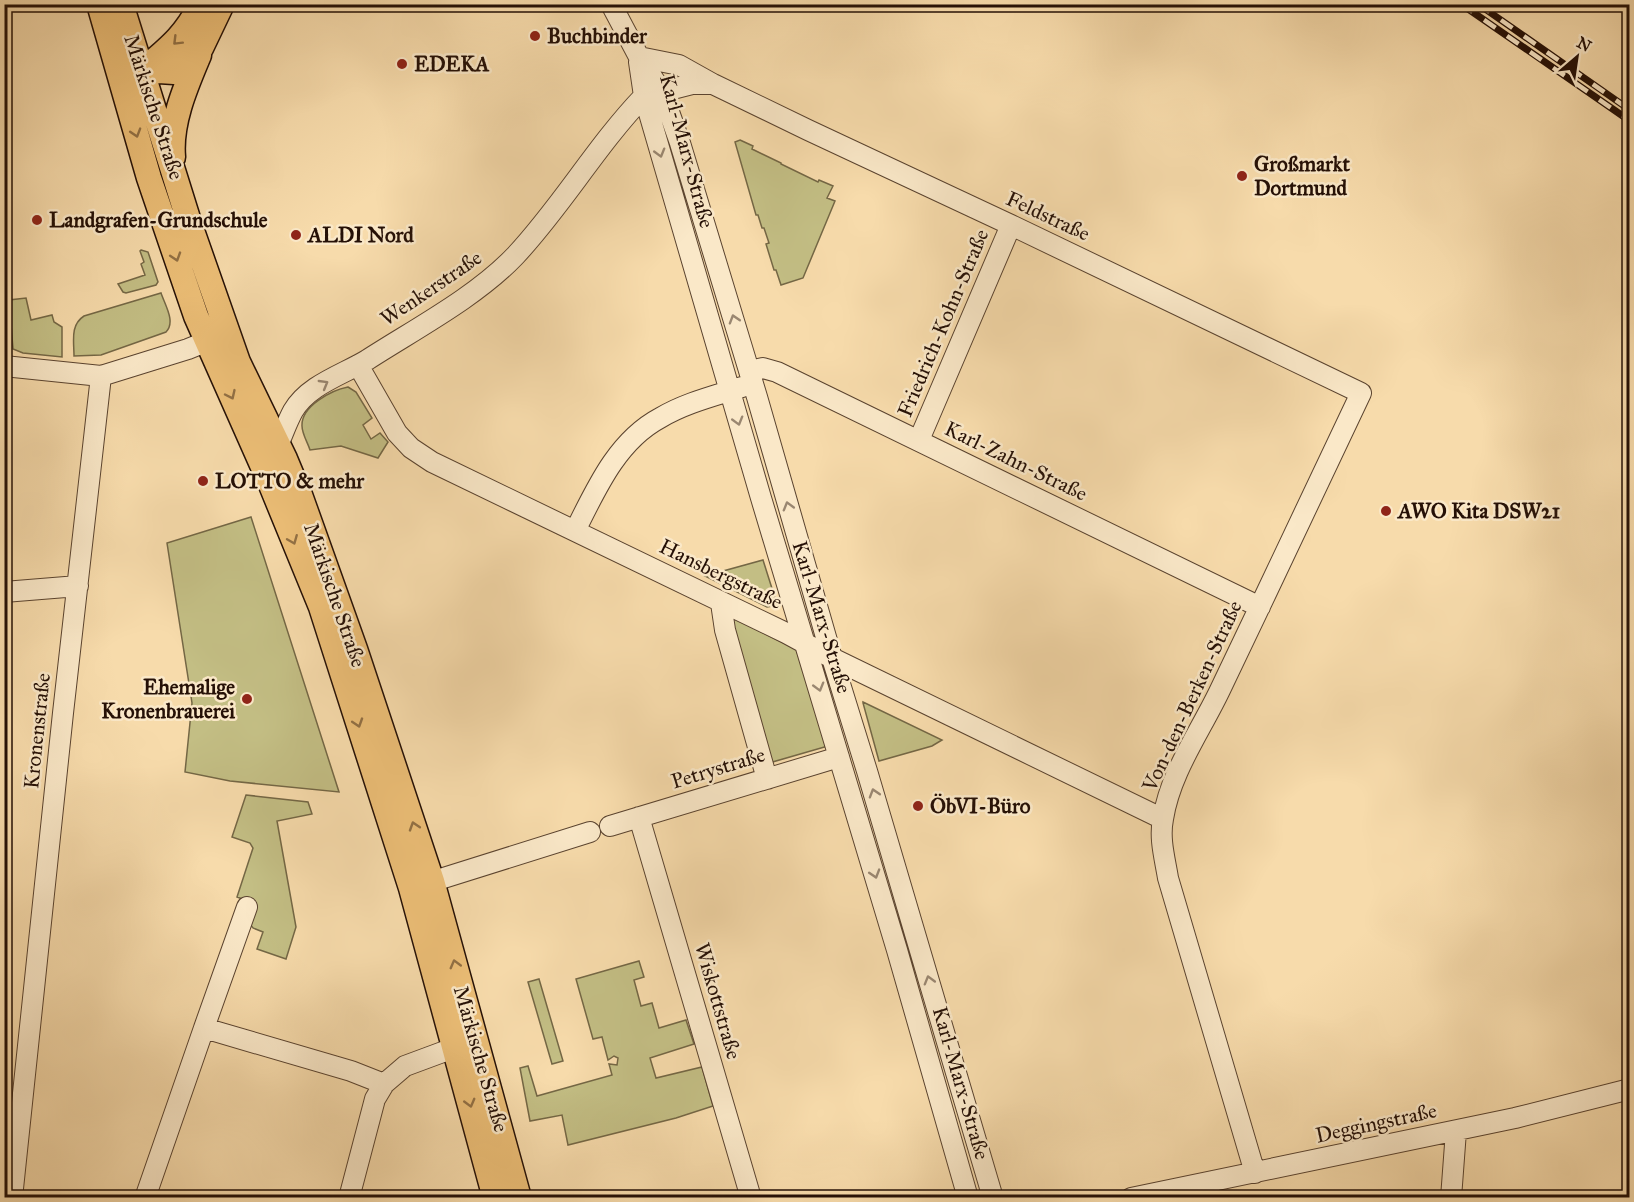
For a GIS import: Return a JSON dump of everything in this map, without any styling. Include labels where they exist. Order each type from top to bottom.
[{"type":"main road","name":"Märkische Straße","points":[[99,4],[163,140],[175,171],[217,338],[242,370],[278,444],[300,495],[355,649],[465,1043],[519,1197]]},
{"type":"main road","name":"Märkische Straße","points":[[121,4],[149,177],[217,338],[321,607],[422,885]]},
{"type":"main road","points":[[131,73],[176,42],[201,4]]},
{"type":"main road","points":[[175,171],[173,140],[182,99],[201,48],[222,4]]},
{"type":"main road","points":[[131,73],[174,72],[184,66],[201,48]]},
{"type":"main road","name":"Märkische Straße","points":[[465,1043],[495,1197]]},
{"type":"street","points":[[611,4],[639,57]]},
{"type":"street","name":"Feldstraße","points":[[639,57],[679,65],[713,84],[1361,393]]},
{"type":"street","name":"Karl-Marx-Straße","points":[[639,57],[653,94],[729,391],[840,756],[968,1197]]},
{"type":"street","name":"Feldstraße","points":[[653,94],[692,84],[713,84]]},
{"type":"street","name":"Karl-Marx-Straße","points":[[653,94],[680,143],[993,1197]]},
{"type":"street","name":"Wenkerstraße","points":[[278,444],[294,410],[311,392],[358,365],[485,284],[542,224],[623,118],[653,94]]},
{"type":"street","name":"Friedrich-Kohn-Straße","points":[[919,440],[1011,225]]},
{"type":"street","points":[[4,366],[101,376],[217,338]]},
{"type":"street","name":"Hansbergstraße","points":[[358,365],[397,433],[411,448],[432,462],[1163,819]]},
{"type":"street","name":"Karl-Zahn-Straße","points":[[575,531],[594,493],[618,454],[642,431],[658,419],[675,411],[729,391],[763,368],[777,372],[919,440],[1260,608]]},
{"type":"street","name":"Kronenstraße","points":[[12,1197],[101,376]]},
{"type":"street","name":"Von-den-Berken-Straße","points":[[1255,1173],[1168,878],[1161,835],[1163,819],[1175,777],[1260,608],[1361,393]]},
{"type":"street","points":[[4,592],[78,586]]},
{"type":"street","points":[[721,603],[725,630],[767,779]]},
{"type":"street","name":"Petrystraße","points":[[610,826],[840,756]]},
{"type":"street","name":"Wiskottstraße","points":[[639,817],[751,1197]]},
{"type":"street","points":[[422,885],[590,832]]},
{"type":"street","points":[[145,1197],[247,907]]},
{"type":"street","points":[[204,1028],[351,1071],[384,1084]]},
{"type":"street","points":[[349,1197],[375,1099],[384,1084],[405,1066],[465,1043]]},
{"type":"street","name":"Deggingstraße","points":[[1131,1197],[1456,1131],[1534,1114],[1629,1089]]},
{"type":"street","points":[[1451,1197],[1456,1131]]},
{"type":"shaded area","points":[[740,140],[781,164],[818,182],[819,180],[833,186],[827,198],[835,201],[803,278],[781,285],[776,270],[774,270],[766,244],[769,243],[758,215],[756,215],[735,142]]},
{"type":"shaded area","points":[[141,250],[148,252],[158,282],[156,285],[123,292],[118,284],[145,275],[141,264],[144,262]]},
{"type":"shaded area","points":[[161,293],[170,318],[166,332],[101,355],[74,356],[75,329],[84,316]]},
{"type":"shaded area","points":[[26,298],[31,320],[52,315],[54,322],[62,327],[62,357],[23,353],[13,349],[9,300]]},
{"type":"shaded area","points":[[348,387],[356,392],[372,418],[363,425],[371,439],[380,433],[388,442],[378,458],[341,446],[310,450],[302,429],[303,419],[307,412],[326,395]]},
{"type":"shaded area","name":"Ehemalige Kronenbrauerei","points":[[251,517],[339,792],[230,781],[185,772],[192,703],[167,543]]},
{"type":"shaded area","points":[[763,560],[775,598],[772,606],[767,607],[705,576]]},
{"type":"shaded area","points":[[733,618],[796,649],[828,746],[769,763],[729,620]]},
{"type":"shaded area","points":[[863,702],[942,740],[932,746],[879,761]]},
{"type":"shaded area","points":[[246,795],[308,802],[312,814],[277,821],[296,927],[286,959],[257,949],[263,932],[253,928],[249,923],[256,904],[237,897],[253,848],[250,843],[232,837]]},
{"type":"shaded area","points":[[639,961],[644,977],[634,980],[641,1006],[652,1003],[659,1028],[686,1020],[694,1044],[650,1058],[656,1078],[702,1067],[713,1106],[676,1118],[568,1145],[562,1115],[530,1121],[520,1068],[528,1066],[537,1096],[612,1075],[609,1064],[617,1065],[618,1058],[614,1056],[608,1060],[602,1037],[593,1039],[576,979]]},
{"type":"shaded area","points":[[539,979],[563,1061],[552,1064],[528,982]]},
{"type":"railway","points":[[1461,4],[1630,121]]},
{"type":"railway","points":[[1478,4],[1630,110]]},
{"type":"place","name":"Buchbinder","points":[[535,36]]},
{"type":"place","name":"EDEKA","points":[[402,64]]},
{"type":"place","name":"Großmarkt Dortmund","points":[[1242,176]]},
{"type":"place","name":"Landgrafen-Grundschule","points":[[37,220]]},
{"type":"place","name":"ALDI Nord","points":[[296,235]]},
{"type":"place","name":"LOTTO & mehr","points":[[203,481]]},
{"type":"place","name":"AWO Kita DSW21","points":[[1386,511]]},
{"type":"place","name":"Ehemalige Kronenbrauerei","points":[[247,699]]},
{"type":"place","name":"ÖbVI-Büro","points":[[918,806]]}]
